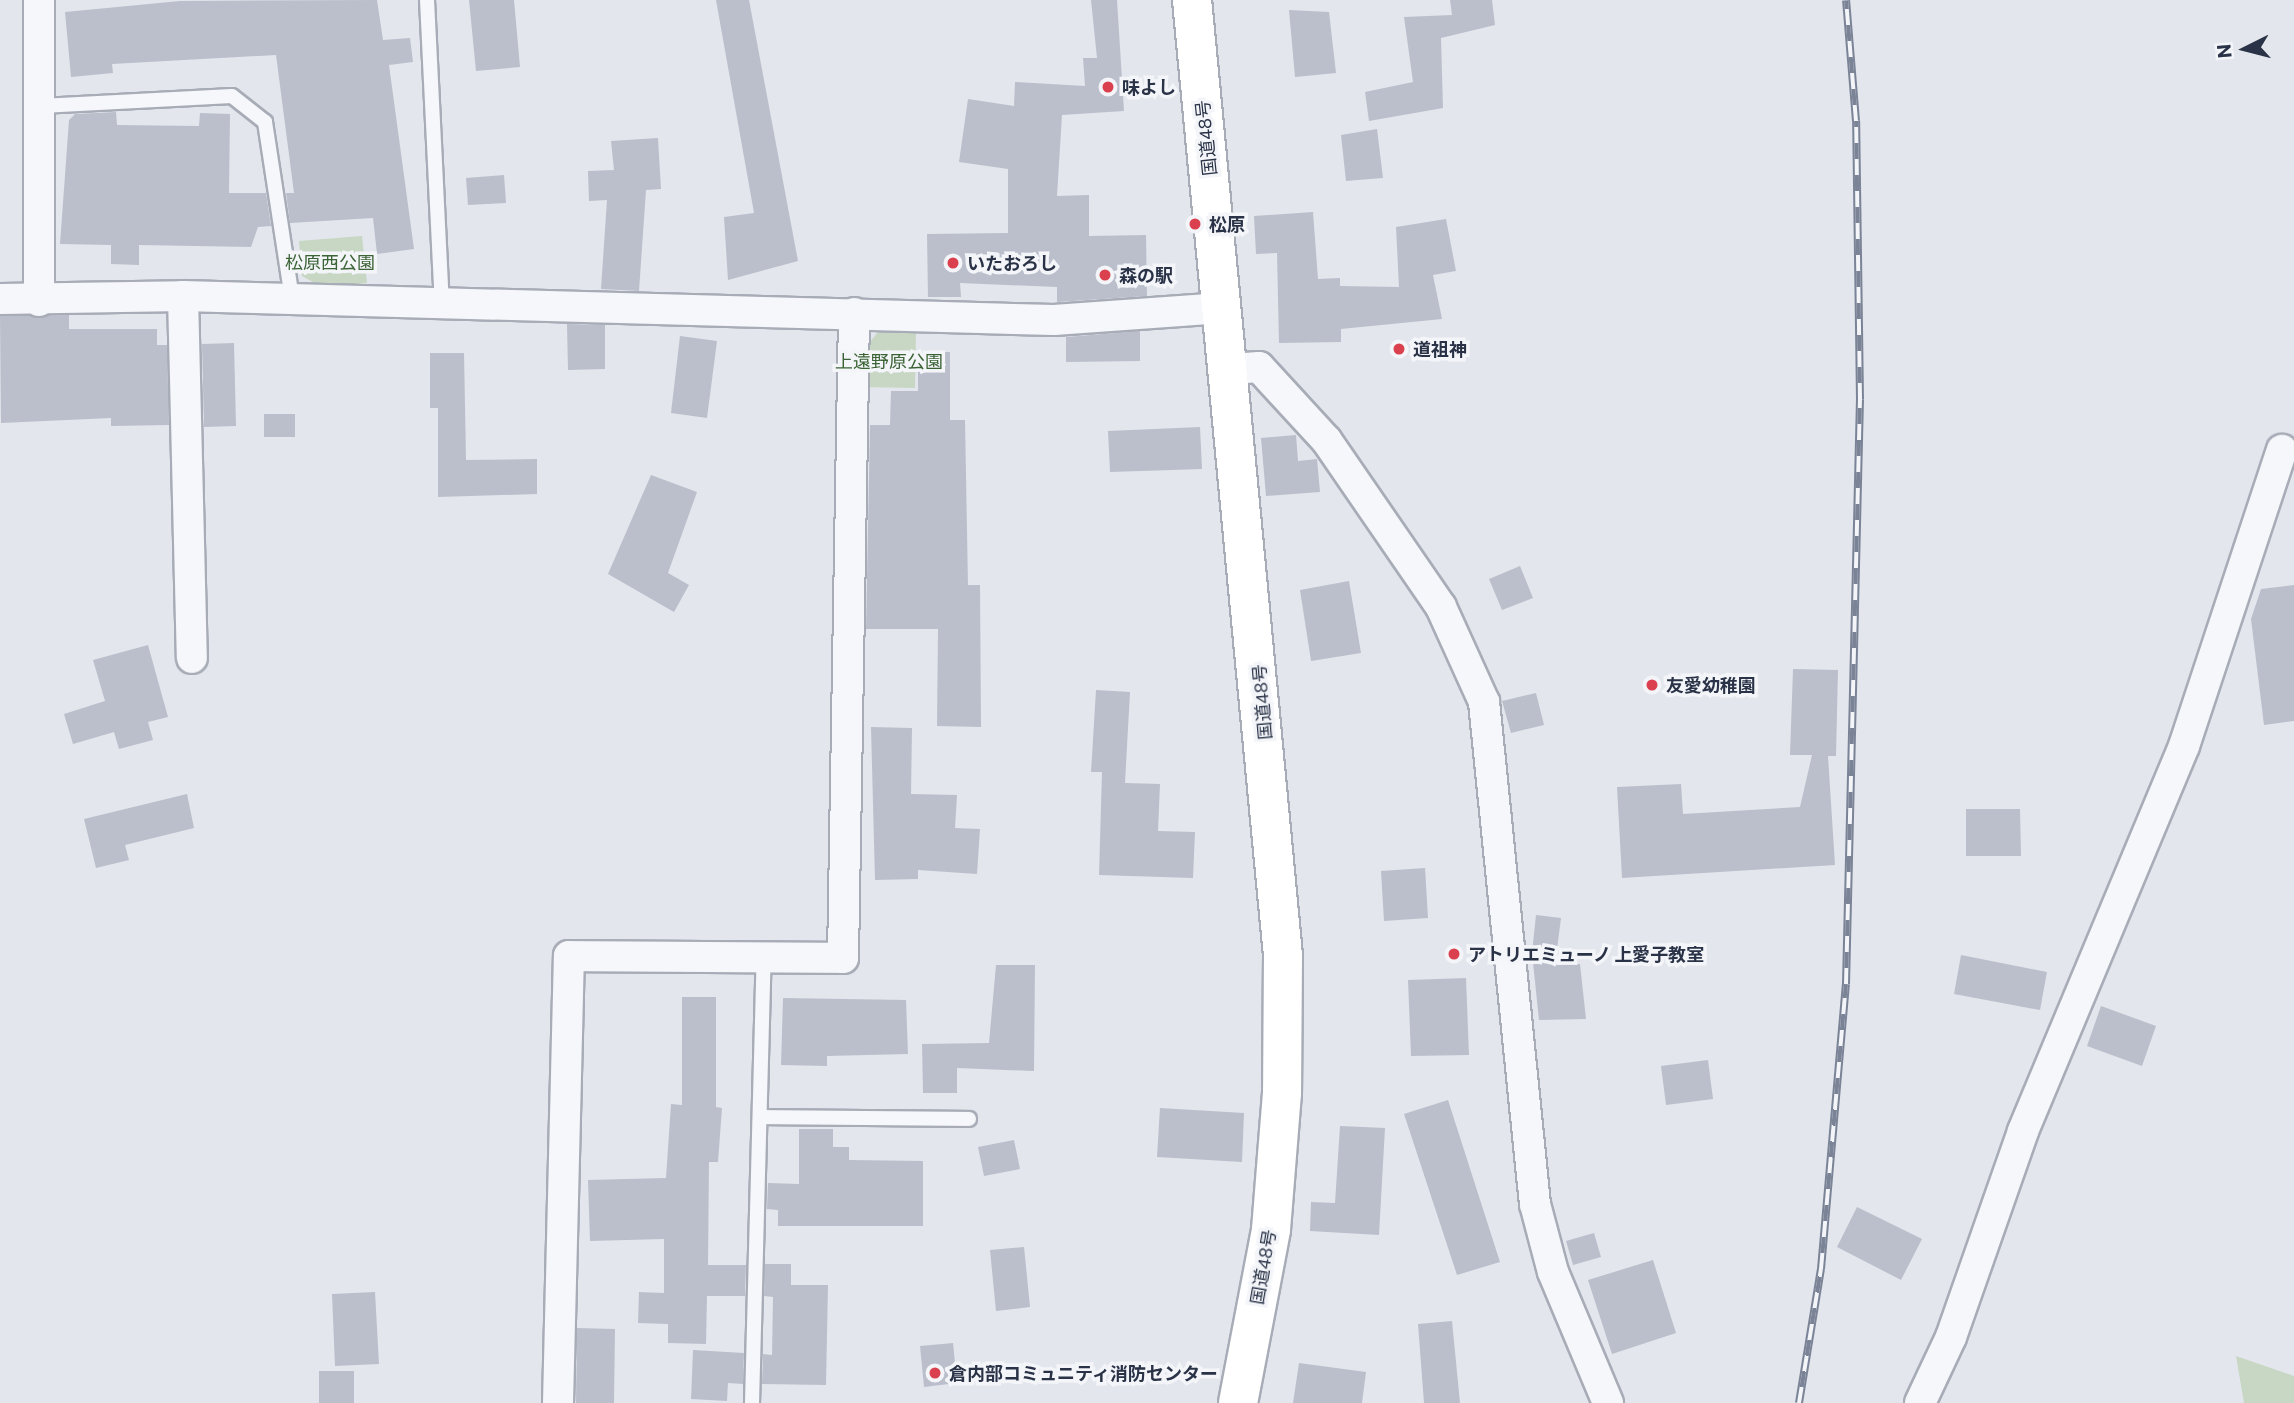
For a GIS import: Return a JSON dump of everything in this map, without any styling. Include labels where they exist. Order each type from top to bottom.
[{"type":"highway","name":"国道48号","points":[[1192,0],[1231,369],[1283,955],[1282,1093],[1271,1230],[1238,1403]]},
{"type":"street","points":[[39,0],[39,301]]},
{"type":"street","points":[[0,299],[39,301],[183,296],[1054,320],[1223,308]]},
{"type":"street","points":[[183,296],[192,658]]},
{"type":"street","points":[[558,1403],[569,956],[844,958],[854,313]]},
{"type":"street","points":[[1231,369],[1259,367],[1327,441],[1441,607],[1484,702],[1535,1204],[1553,1272],[1608,1403]]},
{"type":"street","points":[[1920,1403],[1951,1337],[2023,1132],[2184,746],[2282,450]]},
{"type":"lane","points":[[428,0],[442,303]]},
{"type":"lane","points":[[41,106],[232,96],[265,121],[292,299]]},
{"type":"lane","points":[[752,1403],[764,957]]},
{"type":"lane","points":[[760,1117],[969,1119]]},
{"type":"green space","name":"松原西公園","points":[[362,236],[367,283],[322,287],[302,276],[299,241]]},
{"type":"green space","name":"上遠野原公園","points":[[881,328],[916,329],[915,388],[860,387],[862,352]]},
{"type":"green space","points":[[2236,1356],[2294,1376],[2294,1403],[2244,1403]]},
{"type":"building","points":[[377,0],[383,40],[410,38],[413,62],[389,65],[414,249],[377,254],[373,218],[290,223],[286,193],[294,193],[276,55],[112,64],[113,73],[71,77],[65,12],[180,1]]},
{"type":"building","points":[[469,0],[514,0],[520,67],[476,71]]},
{"type":"building","points":[[716,0],[749,0],[798,261],[728,280],[724,217],[754,213]]},
{"type":"building","points":[[1091,0],[1117,0],[1124,111],[1062,115],[1057,196],[1089,195],[1089,236],[1146,235],[1147,296],[1057,302],[1057,287],[960,283],[961,297],[928,297],[927,234],[1008,233],[1008,169],[959,162],[968,99],[1014,106],[1015,82],[1085,86],[1083,58],[1097,58]]},
{"type":"building","points":[[1450,0],[1492,0],[1495,25],[1441,38],[1443,108],[1369,121],[1365,92],[1413,82],[1404,17],[1452,15]]},
{"type":"building","points":[[1289,10],[1329,12],[1336,73],[1295,77]]},
{"type":"building","points":[[116,112],[117,125],[199,126],[200,113],[230,114],[229,193],[266,193],[271,226],[258,227],[251,247],[139,245],[139,265],[111,264],[111,245],[60,244],[69,120],[75,114]]},
{"type":"building","points":[[1377,129],[1383,178],[1346,181],[1341,135]]},
{"type":"building","points":[[658,138],[661,189],[646,190],[639,291],[601,289],[607,200],[589,201],[588,171],[614,170],[611,141]]},
{"type":"building","points":[[504,175],[506,203],[468,205],[466,178]]},
{"type":"building","points":[[1313,212],[1318,279],[1340,278],[1340,286],[1399,287],[1396,227],[1446,219],[1456,271],[1433,275],[1442,319],[1341,329],[1341,342],[1279,343],[1277,253],[1256,254],[1254,216]]},
{"type":"building","points":[[69,315],[69,329],[157,329],[157,345],[167,345],[169,425],[111,426],[111,418],[1,423],[0,316]]},
{"type":"building","points":[[567,324],[605,325],[605,369],[568,370]]},
{"type":"building","points":[[1140,331],[1140,361],[1066,362],[1066,337]]},
{"type":"building","points":[[680,336],[717,341],[707,418],[671,413]]},
{"type":"building","points":[[234,343],[236,426],[204,427],[202,344]]},
{"type":"building","points":[[918,352],[950,352],[950,420],[965,420],[968,585],[980,585],[981,727],[937,726],[938,629],[866,629],[870,425],[890,425],[891,391],[918,391]]},
{"type":"building","points":[[430,353],[464,353],[466,460],[537,459],[537,494],[438,497],[438,408],[430,408]]},
{"type":"building","points":[[264,414],[295,414],[295,437],[264,437]]},
{"type":"building","points":[[1200,427],[1202,469],[1110,472],[1108,431]]},
{"type":"building","points":[[1296,435],[1298,461],[1317,459],[1320,492],[1266,496],[1261,438]]},
{"type":"building","points":[[651,475],[697,492],[668,573],[689,585],[674,612],[608,574]]},
{"type":"building","points":[[1520,566],[1533,598],[1502,610],[1489,579]]},
{"type":"building","points":[[1349,581],[1361,653],[1311,661],[1300,590]]},
{"type":"building","points":[[2294,585],[2294,721],[2264,725],[2251,619],[2261,589]]},
{"type":"building","points":[[148,645],[168,717],[148,722],[153,740],[119,749],[114,732],[73,744],[64,714],[105,701],[93,660]]},
{"type":"building","points":[[1793,669],[1838,670],[1836,756],[1828,756],[1835,865],[1622,878],[1617,787],[1681,784],[1683,814],[1800,807],[1812,755],[1790,755]]},
{"type":"building","points":[[1096,690],[1130,692],[1125,783],[1160,784],[1158,831],[1195,832],[1193,878],[1099,875],[1102,772],[1091,772]]},
{"type":"building","points":[[1536,693],[1544,725],[1511,733],[1502,701]]},
{"type":"building","points":[[871,727],[912,728],[911,794],[957,795],[955,828],[980,829],[977,874],[918,870],[918,879],[875,880]]},
{"type":"building","points":[[187,794],[194,828],[125,845],[129,860],[96,868],[84,819]]},
{"type":"building","points":[[1966,809],[2020,809],[2021,856],[1966,856]]},
{"type":"building","points":[[1425,868],[1428,918],[1384,921],[1381,871]]},
{"type":"building","points":[[1536,915],[1561,918],[1555,965],[1580,964],[1586,1019],[1539,1020],[1532,953]]},
{"type":"building","points":[[1961,955],[2047,972],[2040,1010],[1954,994]]},
{"type":"building","points":[[996,965],[1035,965],[1034,1071],[957,1068],[957,1093],[923,1093],[922,1044],[989,1043]]},
{"type":"building","points":[[1466,978],[1469,1055],[1411,1056],[1408,980]]},
{"type":"building","points":[[682,997],[716,997],[716,1107],[722,1108],[718,1162],[709,1162],[708,1265],[746,1265],[745,1296],[707,1296],[706,1344],[668,1343],[668,1324],[638,1323],[639,1292],[664,1293],[664,1239],[590,1241],[588,1180],[666,1178],[671,1104],[682,1105]]},
{"type":"building","points":[[783,998],[906,1000],[908,1054],[827,1056],[827,1066],[781,1065]]},
{"type":"building","points":[[2101,1006],[2156,1026],[2142,1066],[2087,1046]]},
{"type":"building","points":[[1708,1060],[1713,1099],[1666,1105],[1661,1066]]},
{"type":"building","points":[[1448,1100],[1500,1262],[1457,1275],[1404,1114]]},
{"type":"building","points":[[1160,1108],[1244,1113],[1242,1162],[1157,1157]]},
{"type":"building","points":[[1340,1126],[1385,1128],[1379,1235],[1310,1231],[1311,1202],[1335,1203]]},
{"type":"building","points":[[799,1129],[833,1129],[833,1147],[849,1147],[849,1160],[923,1161],[923,1226],[778,1226],[778,1210],[767,1209],[768,1183],[799,1184]]},
{"type":"building","points":[[1014,1140],[1020,1169],[984,1176],[978,1147]]},
{"type":"building","points":[[1857,1207],[1922,1239],[1901,1280],[1837,1247]]},
{"type":"building","points":[[1594,1233],[1601,1257],[1573,1265],[1566,1241]]},
{"type":"building","points":[[1024,1247],[1030,1307],[996,1311],[990,1250]]},
{"type":"building","points":[[1653,1260],[1676,1333],[1612,1354],[1588,1280]]},
{"type":"building","points":[[765,1264],[791,1264],[791,1285],[828,1285],[826,1385],[762,1384],[763,1354],[772,1355],[773,1297],[764,1296]]},
{"type":"building","points":[[375,1292],[379,1364],[335,1366],[332,1294]]},
{"type":"building","points":[[1452,1321],[1460,1403],[1424,1403],[1418,1324]]},
{"type":"building","points":[[577,1328],[615,1329],[614,1403],[576,1403]]},
{"type":"building","points":[[953,1343],[957,1383],[924,1387],[920,1346]]},
{"type":"building","points":[[693,1350],[744,1353],[743,1384],[728,1383],[727,1401],[691,1399]]},
{"type":"building","points":[[1299,1363],[1366,1372],[1362,1403],[1293,1403]]},
{"type":"building","points":[[319,1371],[354,1371],[354,1403],[319,1403]]},
{"type":"railway","points":[[1799,1403],[1821,1269],[1846,984],[1860,399],[1856,121],[1846,0]]},
{"type":"place","name":"味よし","points":[[1108,87]]},
{"type":"place","name":"松原","points":[[1195,224]]},
{"type":"place","name":"いたおろし","points":[[953,263]]},
{"type":"place","name":"森の駅","points":[[1105,275]]},
{"type":"place","name":"道祖神","points":[[1399,349]]},
{"type":"place","name":"友愛幼稚園","points":[[1652,685]]},
{"type":"place","name":"アトリエミューノ 上愛子教室","points":[[1454,954]]},
{"type":"place","name":"倉内部コミュニティ消防センター","points":[[935,1373]]}]
